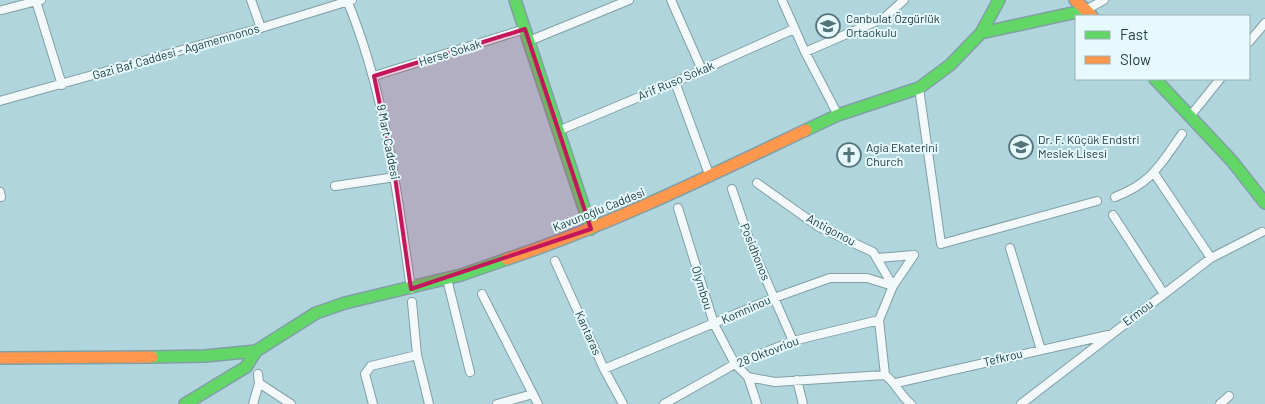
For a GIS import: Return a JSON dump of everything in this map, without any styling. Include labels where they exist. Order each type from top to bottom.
[{"type":"main road","points":[[515,0],[591,229]]},
{"type":"main road","name":"Kavunoğlu Caddesi","points":[[184,404],[246,367],[256,351],[316,313],[345,303],[447,279],[591,229],[710,177],[838,116],[919,88],[950,65],[981,33],[999,0]]},
{"type":"main road","points":[[1075,0],[1089,13]]},
{"type":"main road","points":[[981,33],[1075,16]]},
{"type":"main road","points":[[1156,80],[1191,115],[1232,161],[1265,203]]},
{"type":"main road","points":[[0,358],[205,356],[256,351]]},
{"type":"street","points":[[251,0],[261,28]]},
{"type":"street","name":"Gazi Baf Caddesi - Agamemnonos","points":[[0,101],[261,28],[349,0]]},
{"type":"street","name":"9 Mart Caddesi","points":[[349,0],[374,76],[395,176],[411,289]]},
{"type":"street","points":[[529,41],[629,0]]},
{"type":"street","points":[[671,0],[702,70]]},
{"type":"street","points":[[782,0],[805,52],[838,116]]},
{"type":"street","points":[[805,52],[884,18],[904,0]]},
{"type":"street","points":[[1089,13],[1104,0]]},
{"type":"street","points":[[2,10],[39,1],[62,85]]},
{"type":"street","points":[[1250,41],[1265,23]]},
{"type":"street","name":"Arif Ruso Sokak","points":[[558,131],[794,29]]},
{"type":"street","name":"Herse Sokak","points":[[374,76],[525,30]]},
{"type":"street","points":[[1191,115],[1219,80]]},
{"type":"street","points":[[675,82],[710,177]]},
{"type":"street","points":[[919,88],[941,244],[1097,201]]},
{"type":"street","points":[[1115,197],[1134,190],[1154,173],[1182,134]]},
{"type":"street","points":[[1154,173],[1211,258]]},
{"type":"street","points":[[335,186],[395,176]]},
{"type":"street","name":"Antigonou","points":[[757,183],[818,226],[874,252],[892,286]]},
{"type":"street","name":"Posidhonos","points":[[732,189],[751,245],[793,341]]},
{"type":"street","name":"Olymbou","points":[[678,208],[714,324],[735,364],[748,377]]},
{"type":"street","points":[[1113,215],[1164,294]]},
{"type":"street","name":"Ermou","points":[[1024,403],[1110,334],[1211,258],[1262,232]]},
{"type":"street","points":[[1010,248],[1041,350]]},
{"type":"street","points":[[878,258],[914,255],[892,286],[879,320],[885,375]]},
{"type":"street","name":"Kantaras","points":[[555,261],[604,369],[623,404]]},
{"type":"street","name":"Komninou","points":[[604,369],[774,298],[830,278],[867,278],[892,286]]},
{"type":"street","points":[[447,279],[470,372]]},
{"type":"street","points":[[482,294],[538,404]]},
{"type":"street","points":[[412,302],[417,355],[429,404]]},
{"type":"street","name":"28 Oktovriou","points":[[664,404],[735,364],[793,341],[879,320]]},
{"type":"street","name":"Tefkrou","points":[[896,383],[1110,334]]},
{"type":"street","points":[[373,404],[365,374],[371,366],[417,355]]},
{"type":"street","points":[[253,404],[259,383],[258,374]]},
{"type":"street","points":[[757,404],[748,377],[775,382],[885,375],[896,383],[906,403]]},
{"type":"street","points":[[797,380],[803,404]]},
{"type":"street","points":[[259,383],[291,404]]},
{"type":"street","points":[[497,404],[533,394]]},
{"type":"street","points":[[1220,404],[1229,396]]},
{"type":"highlighted area","points":[[525,29],[591,229],[411,289],[395,177],[374,76]]},
{"type":"traffic: fast","points":[[515,0],[591,229]]},
{"type":"traffic: fast","points":[[806,130],[838,115],[919,88],[950,65],[981,33],[999,0]]},
{"type":"traffic: fast","points":[[981,33],[1086,10]]},
{"type":"traffic: fast","points":[[1156,80],[1232,161],[1265,203]]},
{"type":"traffic: fast","points":[[185,404],[246,367],[256,351],[316,313],[345,303],[461,275],[507,259]]},
{"type":"traffic: fast","points":[[152,357],[205,356],[256,351]]},
{"type":"traffic: slow","points":[[1075,0],[1091,15]]},
{"type":"traffic: slow","points":[[507,259],[621,216],[806,130]]},
{"type":"traffic: slow","points":[[0,358],[152,357]]},
{"type":"place","name":"Canbulat Özgürlük Ortaokulu","points":[[828,26]]},
{"type":"place","name":"Dr. F. Küçük Endstri Meslek Lisesi","points":[[1021,147]]},
{"type":"place","name":"Agia Ekaterini Church","points":[[849,155]]}]
